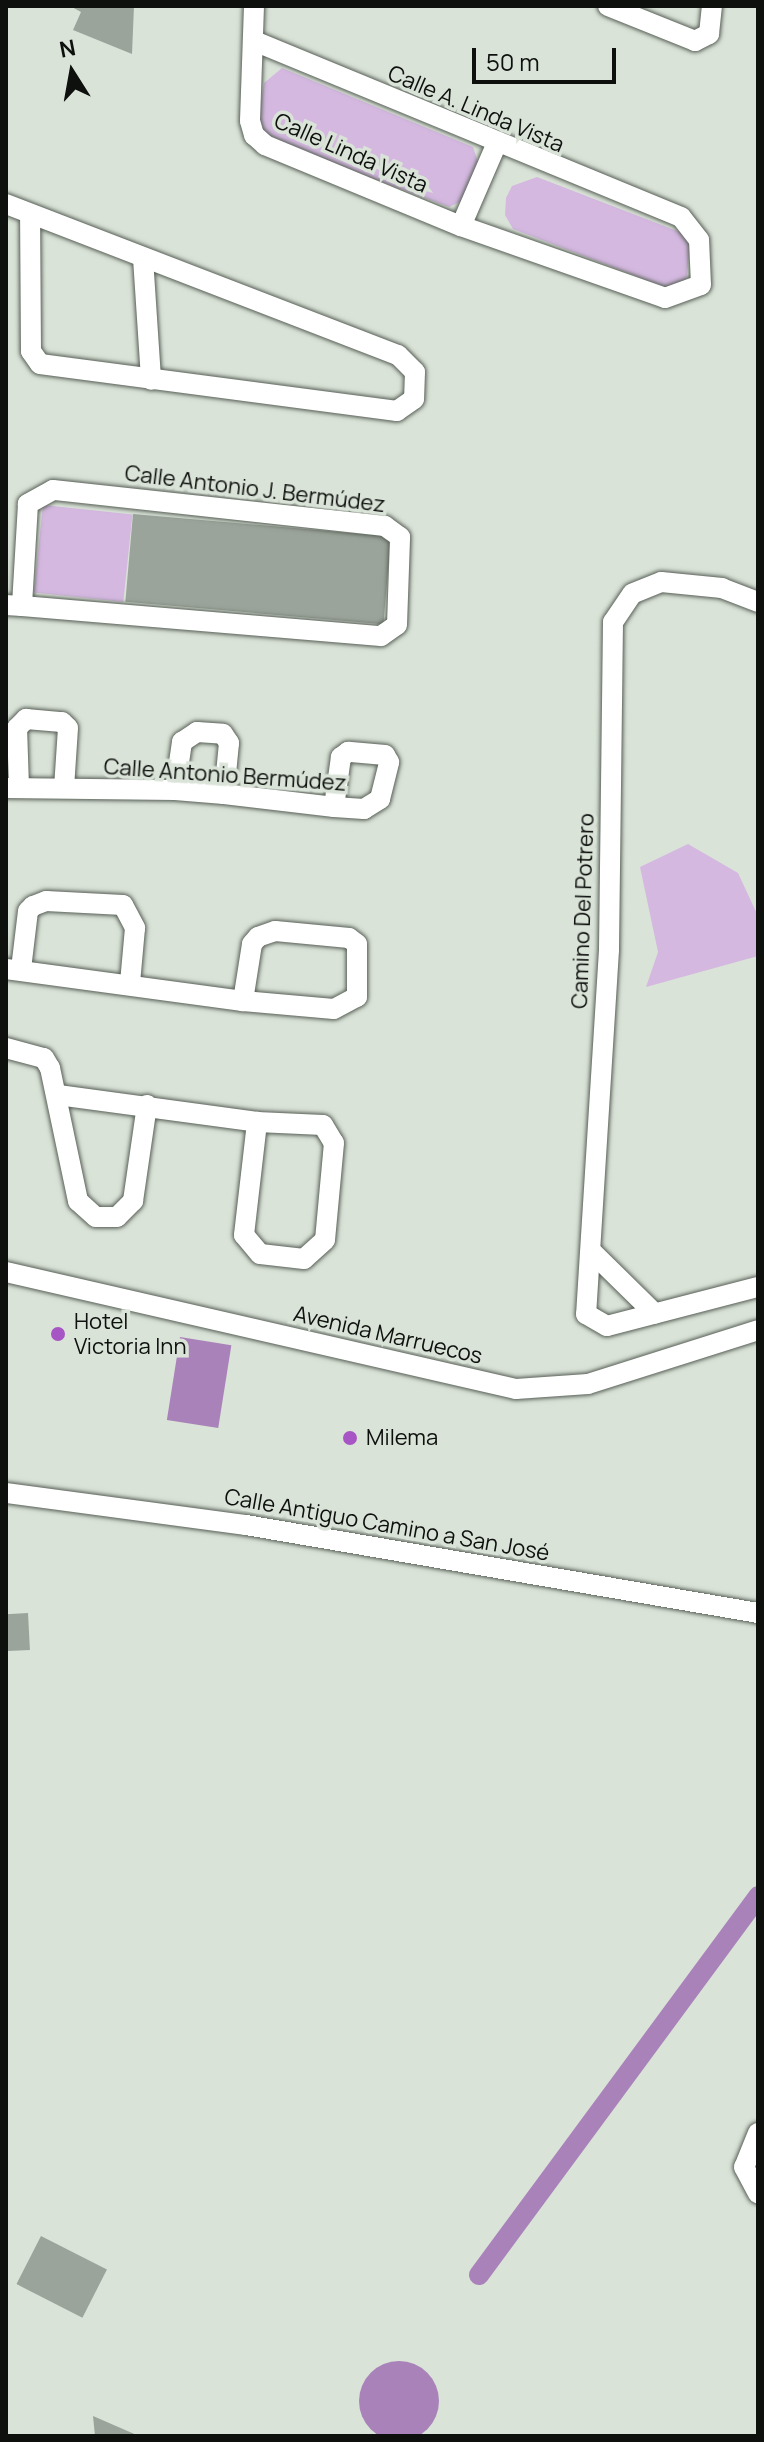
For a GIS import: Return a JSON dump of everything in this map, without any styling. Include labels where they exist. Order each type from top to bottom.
[{"type":"street","name":"Calle Linda Vista","points":[[254,6],[250,121],[259,141],[461,226],[665,298],[691,292],[704,278],[699,240],[681,217]]},
{"type":"street","points":[[608,6],[687,39],[705,38],[712,28],[712,6]]},
{"type":"street","name":"Calle A. Linda Vista","points":[[255,41],[496,145],[681,217]]},
{"type":"street","points":[[461,226],[496,145]]},
{"type":"street","points":[[6,204],[398,355],[415,372],[414,399],[397,411],[49,368],[35,359],[30,215]]},
{"type":"street","points":[[143,258],[151,380]]},
{"type":"street","name":"Calle Antonio J. Bermúdez","points":[[53,490],[385,526],[400,537],[397,625],[381,636],[14,605],[28,504],[53,490]]},
{"type":"street","name":"Camino Del Potrero","points":[[655,1314],[607,1326],[586,1314],[609,950],[613,622],[621,606],[647,585],[677,579],[758,602]]},
{"type":"street","points":[[17,782],[19,724],[26,719],[62,722],[69,733],[64,788]]},
{"type":"street","points":[[175,790],[185,737],[197,732],[223,734],[229,747],[224,794]]},
{"type":"street","name":"Calle Antonio Bermúdez","points":[[17,782],[64,788],[175,790],[334,807],[364,809],[380,799],[389,762],[382,752],[341,757],[334,807]]},
{"type":"street","points":[[130,983],[135,928],[123,905],[40,902],[28,911],[13,969],[243,1001],[343,1007],[357,997],[357,944],[349,938],[275,931],[258,937],[252,944],[243,1001]]},
{"type":"street","points":[[6,1048],[44,1058],[58,1095],[78,1201],[96,1217],[117,1217],[133,1201],[147,1105]]},
{"type":"street","points":[[58,1095],[257,1122],[323,1125],[333,1137],[325,1240],[304,1259],[260,1254],[244,1235],[257,1122]]},
{"type":"street","points":[[592,1252],[655,1314],[758,1287]]},
{"type":"street","name":"Avenida Marruecos","points":[[6,1272],[516,1389],[588,1384],[758,1330]]},
{"type":"street","name":"Calle Antiguo Camino a San José","points":[[6,1493],[246,1525],[758,1613]]},
{"type":"street","points":[[758,2133],[744,2167],[758,2193]]},
{"type":"shaded area","points":[[282,68],[473,147],[478,162],[468,198],[449,207],[264,138],[259,114],[264,83]]},
{"type":"shaded area","points":[[537,177],[685,234],[690,245],[686,282],[670,289],[513,229],[505,215],[506,198],[512,186]]},
{"type":"shaded area","points":[[43,505],[133,514],[123,602],[34,593]]},
{"type":"shaded area","points":[[688,844],[738,873],[758,916],[758,956],[646,987],[658,952],[640,867]]},
{"type":"shaded area","points":[[180,1337],[231,1345],[218,1428],[167,1420]]},
{"type":"shaded area","points":[[391,2361],[407,2361],[428,2372],[439,2393],[439,2409],[428,2430],[407,2441],[391,2441],[377,2435],[365,2423],[359,2409],[359,2393],[365,2379],[377,2367]]},
{"type":"building","points":[[70,6],[134,6],[132,54],[73,30],[81,12]]},
{"type":"building","points":[[133,514],[391,537],[383,624],[125,602]]},
{"type":"building","points":[[28,1613],[30,1650],[8,1651],[6,1614]]},
{"type":"building","points":[[41,2236],[107,2270],[82,2318],[16,2284]]},
{"type":"building","points":[[93,2416],[139,2436],[95,2436]]},
{"type":"waterway","points":[[479,2275],[758,1896]]},
{"type":"place","name":"Hotel Victoria Inn","points":[[58,1334]]},
{"type":"place","name":"Milema","points":[[350,1438]]}]
